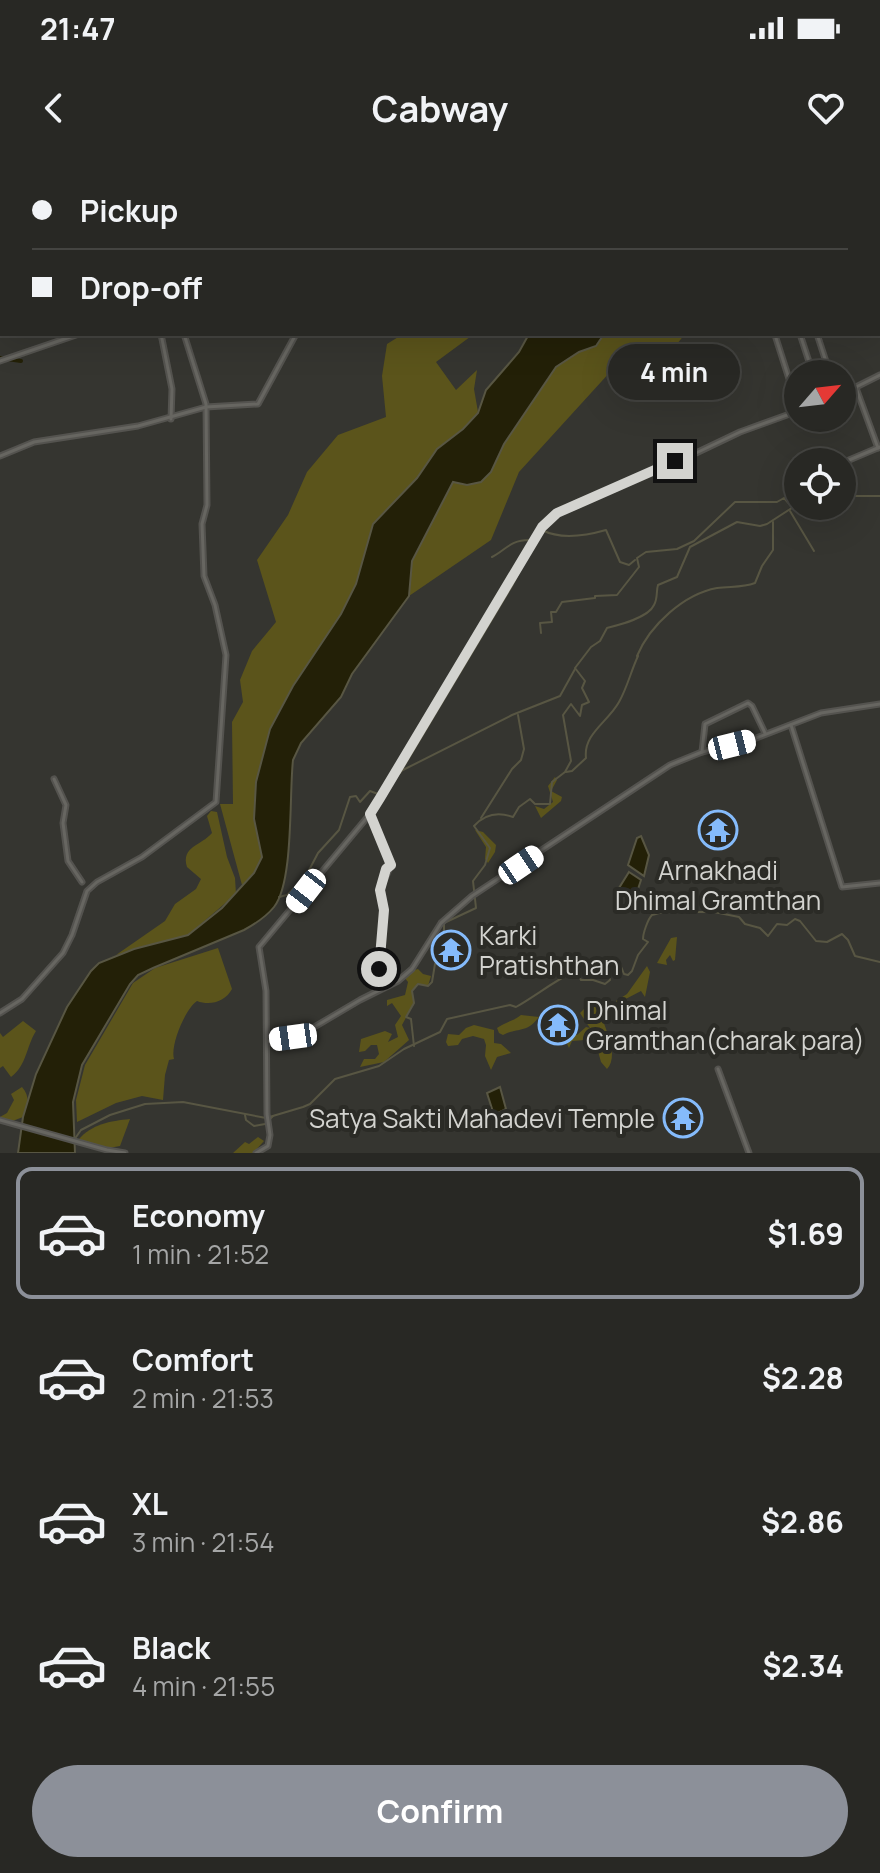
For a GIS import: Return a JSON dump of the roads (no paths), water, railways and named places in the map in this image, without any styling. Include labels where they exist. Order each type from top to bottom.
[{"type":"street","points":[[0,361],[73,336]]},
{"type":"street","points":[[161,336],[172,389],[171,419]]},
{"type":"street","points":[[0,1013],[22,999],[63,953],[87,891],[142,857],[216,802],[226,655],[215,605],[204,576],[202,524],[207,505],[206,407],[185,336]]},
{"type":"street","points":[[0,456],[34,442],[138,426],[206,407],[258,404],[295,336]]},
{"type":"street","points":[[775,336],[784,364]]},
{"type":"street","points":[[801,336],[808,360]]},
{"type":"street","points":[[818,336],[825,360]]},
{"type":"street","points":[[856,457],[879,447],[856,388],[880,375]]},
{"type":"street","points":[[256,1153],[269,1143],[266,988],[259,947],[370,814],[542,527],[552,517],[650,471],[784,415]]},
{"type":"street","points":[[702,752],[705,724],[748,703],[765,734]]},
{"type":"street","points":[[268,1041],[299,1036],[398,981],[412,969],[441,923],[472,896],[670,765],[836,708],[880,704]]},
{"type":"street","points":[[791,725],[842,887],[880,883]]},
{"type":"street","points":[[54,779],[66,805],[63,823],[68,861],[82,882]]},
{"type":"street","points":[[370,814],[391,865],[386,869],[380,890],[384,910],[379,971],[373,975],[377,992]]},
{"type":"street","points":[[718,1069],[749,1153]]},
{"type":"street","points":[[0,1120],[125,1153]]},
{"type":"waterway","points":[[0,358],[21,361]]},
{"type":"waterway","points":[[856,496],[880,496]]},
{"type":"waterway","points":[[541,633],[540,623],[552,622],[551,612],[556,612],[562,602],[617,595],[639,567],[637,558],[646,552],[677,549],[694,541],[735,502],[777,502],[784,498]]},
{"type":"waterway","points":[[414,1046],[411,1019],[406,1017],[414,1003],[412,991],[418,984],[428,986],[432,982],[435,964],[450,940],[444,936],[444,923],[476,908],[473,881],[485,865],[490,848],[474,826],[492,815],[513,817],[519,807],[530,799],[535,804],[550,804],[552,782],[565,772],[571,761],[563,715],[571,704],[580,716],[582,705],[589,702],[582,688],[585,681],[575,668],[591,647],[600,641],[607,628],[633,620],[651,610],[658,585],[677,577],[690,547],[737,522],[760,526],[784,513]]},
{"type":"waterway","points":[[795,520],[814,551]]},
{"type":"waterway","points":[[637,656],[659,622],[692,597],[717,588],[755,583],[773,550],[773,522]]},
{"type":"waterway","points":[[510,578],[539,528]]},
{"type":"waterway","points":[[542,530],[573,536],[606,530],[620,562],[629,565],[635,560]]},
{"type":"waterway","points":[[492,557],[513,544],[529,540]]},
{"type":"waterway","points":[[400,773],[512,586],[535,541]]},
{"type":"waterway","points":[[566,772],[572,771],[586,758],[588,742],[619,702],[638,656]]},
{"type":"waterway","points":[[397,773],[512,715],[560,696],[575,669]]},
{"type":"waterway","points":[[434,705],[451,676]]},
{"type":"waterway","points":[[481,818],[521,760],[524,749],[518,715]]},
{"type":"waterway","points":[[392,773],[400,762]]},
{"type":"waterway","points":[[279,897],[287,895],[306,876],[318,853],[339,830],[350,797],[356,796],[360,802],[370,791],[378,794],[392,773]]},
{"type":"waterway","points":[[74,1140],[81,1130],[110,1115],[145,1104],[183,1102],[266,1118],[303,1107],[335,1079],[379,1066],[404,1049],[440,1032],[447,1019],[510,1005],[516,1007],[573,972],[577,972],[581,980],[605,984],[610,980],[608,965],[620,964],[624,974],[628,975],[648,942],[643,936],[650,917],[683,907],[688,912],[714,912],[739,917],[745,924],[760,928],[768,936],[777,924],[787,925],[795,919],[816,941],[827,942],[842,934],[855,956],[880,962]]},
{"type":"waterway","points":[[245,1115],[254,1126],[265,1124],[273,1116]]},
{"type":"place","name":"Arnakhadi Dhimal Gramthan","points":[[718,830]]},
{"type":"place","name":"Karki Pratishthan","points":[[451,950]]},
{"type":"place","name":"Dhimal Gramthan(charak para)","points":[[558,1025]]},
{"type":"place","name":"Satya Sakti Mahadevi Temple","points":[[683,1118]]}]
